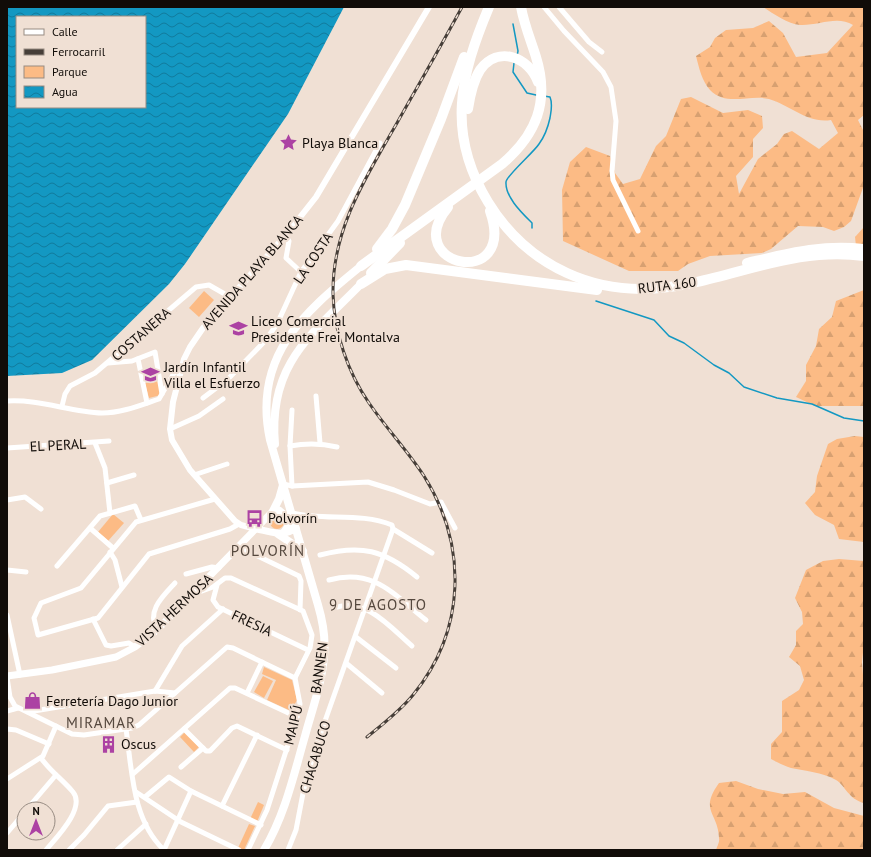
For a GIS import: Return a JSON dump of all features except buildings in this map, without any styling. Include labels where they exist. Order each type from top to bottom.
[{"type":"highway","name":"RUTA 160","points":[[489,7],[480,27],[467,65],[462,103],[466,147],[496,214],[516,239],[546,262],[563,272],[591,283],[634,290],[675,287],[815,255],[837,254],[864,256]]},
{"type":"highway","name":"RUTA 160","points":[[477,173],[471,139],[468,109],[472,68],[496,7]]},
{"type":"highway","points":[[361,266],[502,164],[522,145],[535,122],[541,95],[539,68],[521,7]]},
{"type":"highway","points":[[361,266],[383,242],[401,213],[441,119],[463,60],[480,27]]},
{"type":"highway","points":[[468,109],[479,71],[492,60],[502,56],[518,58],[529,66],[537,79],[541,95]]},
{"type":"highway","name":"RUTA 160","points":[[487,195],[513,226],[542,252],[579,272],[616,282],[642,284],[667,282],[817,248],[843,247],[864,249]]},
{"type":"highway","points":[[455,198],[438,222],[436,239],[442,251],[448,257],[456,262],[467,263],[478,261],[486,256],[491,250],[495,240],[494,223],[487,195]]},
{"type":"highway","points":[[361,284],[423,221]]},
{"type":"highway","points":[[361,284],[385,269],[406,265],[603,290],[634,290]]},
{"type":"main road","points":[[276,461],[266,418],[267,394],[279,353],[292,330],[326,295],[361,266]]},
{"type":"main road","points":[[276,461],[274,414],[281,382],[288,367],[299,349],[361,284]]},
{"type":"main road","name":"BANNEN","points":[[264,850],[274,832],[283,808],[316,697],[325,648],[323,624],[276,461]]},
{"type":"main road","points":[[283,484],[279,499],[268,524],[277,533],[303,551]]},
{"type":"main road","points":[[274,512],[292,513]]},
{"type":"main road","points":[[274,512],[285,515],[288,524],[287,530],[277,533]]},
{"type":"main road","name":"VISTA HERMOSA","points":[[7,676],[106,660],[135,647],[157,630],[274,512]]},
{"type":"main road","points":[[256,529],[277,533],[290,532],[296,528]]},
{"type":"street","name":"AVENIDA PLAYA BLANCA","points":[[256,529],[239,524],[194,475],[175,447],[170,429],[175,393],[180,372],[186,354],[194,340],[230,297],[286,235],[324,184],[429,7]]},
{"type":"street","points":[[544,7],[564,31],[603,72],[612,87],[616,121],[612,164],[613,180],[638,231]]},
{"type":"street","points":[[559,7],[589,42],[602,52]]},
{"type":"street","name":"LA COSTA","points":[[203,398],[228,380],[265,341],[280,318],[283,307],[301,272],[335,226],[380,143]]},
{"type":"street","points":[[286,235],[289,241],[286,258],[301,272]]},
{"type":"street","name":"COSTANERA","points":[[62,406],[65,394],[70,386],[92,376],[196,287],[204,285],[213,286],[230,297]]},
{"type":"street","points":[[107,363],[138,359],[155,352],[162,394]]},
{"type":"street","points":[[138,359],[147,403]]},
{"type":"street","points":[[7,401],[26,401],[103,413],[126,410],[159,399],[174,373],[180,372]]},
{"type":"street","points":[[316,396],[320,443]]},
{"type":"street","points":[[170,429],[206,413],[223,399]]},
{"type":"street","points":[[292,410],[290,446],[292,486]]},
{"type":"street","name":"EL PERAL","points":[[7,448],[109,442]]},
{"type":"street","points":[[95,443],[104,463],[110,513]]},
{"type":"street","points":[[290,446],[307,443],[320,443],[336,447]]},
{"type":"street","points":[[194,475],[227,464]]},
{"type":"street","points":[[107,483],[134,475]]},
{"type":"street","points":[[283,484],[292,486],[354,482],[377,484],[430,504],[441,502],[455,528]]},
{"type":"street","points":[[7,500],[25,496],[41,509]]},
{"type":"street","points":[[215,499],[140,520],[132,524],[81,588],[41,603],[34,618],[38,636],[100,616],[122,586],[149,554],[230,529],[239,524]]},
{"type":"street","points":[[57,566],[100,516],[136,506],[140,520]]},
{"type":"street","points":[[292,513],[309,516],[370,519],[390,524],[393,529],[432,553]]},
{"type":"street","points":[[90,528],[112,550],[122,586]]},
{"type":"street","name":"CHACABUCO","points":[[288,850],[296,830],[304,788],[314,752],[366,609],[393,529]]},
{"type":"street","points":[[239,546],[299,576],[301,581],[300,610]]},
{"type":"street","points":[[320,555],[339,550],[356,549],[384,555],[400,563],[417,577]]},
{"type":"street","points":[[186,574],[212,567],[219,568]]},
{"type":"street","points":[[7,570],[26,572]]},
{"type":"street","points":[[329,580],[350,576],[375,581],[426,620]]},
{"type":"street","points":[[7,676],[11,700],[18,708],[72,734],[81,735],[126,729],[141,723],[227,647],[233,648],[295,678],[308,650],[312,633],[304,613],[230,578],[224,579],[217,585],[193,594]]},
{"type":"street","points":[[157,630],[154,623],[155,607],[175,583]]},
{"type":"street","name":"FRESIA","points":[[217,585],[214,602],[223,609],[308,650]]},
{"type":"street","points":[[337,607],[350,604],[366,609],[412,646]]},
{"type":"street","points":[[155,691],[182,646],[223,609]]},
{"type":"street","points":[[7,615],[20,675]]},
{"type":"street","points":[[93,619],[106,645],[111,646],[129,643],[135,647]]},
{"type":"street","points":[[356,637],[396,668]]},
{"type":"street","points":[[248,694],[262,662]]},
{"type":"street","points":[[346,663],[382,693]]},
{"type":"street","name":"MAIPÚ","points":[[248,850],[267,810],[297,717],[300,704],[295,678]]},
{"type":"street","points":[[133,774],[230,688],[235,688],[297,717]]},
{"type":"street","points":[[28,712],[155,691],[175,694]]},
{"type":"street","points":[[7,711],[18,708]]},
{"type":"street","points":[[7,778],[41,758],[49,744],[56,726]]},
{"type":"street","points":[[184,729],[206,751],[210,751],[236,726],[287,750]]},
{"type":"street","points":[[7,729],[16,730],[49,744]]},
{"type":"street","points":[[126,729],[137,802],[146,824],[164,850]]},
{"type":"street","points":[[222,806],[257,735]]},
{"type":"street","points":[[180,767],[203,748]]},
{"type":"street","points":[[41,758],[73,792],[76,802],[69,822],[46,850]]},
{"type":"street","points":[[34,801],[56,775]]},
{"type":"street","points":[[145,798],[169,777],[191,791],[260,825]]},
{"type":"street","points":[[164,850],[191,791]]},
{"type":"street","points":[[136,792],[178,820],[239,850]]},
{"type":"street","points":[[69,850],[110,805],[137,802]]},
{"type":"street","points":[[7,833],[16,822]]},
{"type":"street","points":[[117,850],[146,824]]},
{"type":"street","points":[[283,850],[288,850]]},
{"type":"green space","points":[[763,7],[864,7],[864,115],[858,120],[864,132],[864,185],[851,221],[844,227],[834,231],[823,227],[798,226],[771,249],[762,253],[710,256],[688,264],[678,271],[629,271],[563,241],[562,190],[570,162],[586,147],[610,156],[615,173],[623,184],[640,179],[656,146],[666,136],[681,99],[691,97],[723,113],[748,110],[762,116],[763,128],[753,139],[753,157],[736,176],[739,194],[758,159],[777,144],[784,134],[792,131],[819,149],[838,133],[831,120],[807,117],[769,99],[723,98],[710,90],[705,83],[696,56],[710,47],[715,38],[726,30],[753,28],[769,21],[783,33],[796,57],[827,53],[853,25],[840,21],[807,25],[795,24],[781,18]]},
{"type":"green space","points":[[864,227],[864,247],[856,246],[855,237]]},
{"type":"green space","points":[[864,290],[864,406],[815,406],[796,397],[806,381],[806,365],[816,346],[819,329],[832,317],[836,301]]},
{"type":"green space","points":[[204,291],[214,300],[199,317],[189,308]]},
{"type":"green space","points":[[158,380],[161,395],[149,398],[145,383]]},
{"type":"green space","points":[[855,436],[864,437],[864,542],[839,539],[834,525],[815,515],[805,503],[815,492],[817,476],[828,444],[837,439]]},
{"type":"green space","points":[[113,514],[124,523],[108,541],[98,532]]},
{"type":"green space","points":[[277,515],[282,517],[284,522],[282,527],[277,529],[272,527],[270,522],[272,517]]},
{"type":"green space","points":[[839,559],[864,561],[864,643],[862,662],[864,688],[864,803],[850,795],[839,782],[831,777],[819,773],[791,768],[771,759],[771,744],[782,732],[782,701],[799,690],[804,680],[800,666],[789,657],[796,645],[796,631],[803,624],[802,612],[795,598],[806,570],[823,561]]},
{"type":"green space","points":[[264,667],[292,680],[297,700],[291,711],[267,700],[276,680],[262,674]]},
{"type":"green space","points":[[263,676],[273,681],[264,698],[254,692]]},
{"type":"green space","points":[[185,732],[199,747],[194,752],[180,737]]},
{"type":"green space","points":[[736,781],[758,789],[783,794],[805,792],[834,808],[864,816],[864,850],[716,850],[719,842],[718,829],[711,811],[710,800],[719,783]]},
{"type":"green space","points":[[258,802],[264,805],[257,822],[250,819]]},
{"type":"green space","points":[[249,824],[255,826],[244,850],[238,848]]},
{"type":"water","points":[[7,7],[344,7],[288,114],[185,264],[169,284],[92,360],[62,373],[7,376]]},
{"type":"waterway","points":[[513,24],[518,51],[517,56]]},
{"type":"waterway","points":[[514,63],[513,72],[527,93],[536,95]]},
{"type":"waterway","points":[[532,228],[532,223],[519,210],[511,199],[506,188],[506,182],[510,175],[536,148],[545,135],[552,105],[550,97],[544,96]]},
{"type":"waterway","points":[[596,301],[654,320],[669,336],[684,343],[714,365],[729,373],[744,387],[777,398],[812,404],[844,418],[864,421]]},
{"type":"railway","points":[[367,737],[408,701],[430,670],[443,643],[451,616],[455,587],[454,559],[448,531],[438,503],[424,476],[369,403],[361,391],[349,365],[339,337],[336,323],[333,294],[334,270],[338,247],[353,204],[374,163],[462,7]]},
{"type":"place","name":"Playa Blanca","points":[[289,143]]},
{"type":"place","name":"Liceo Comercial Presidente Frei Montalva","points":[[238,329]]},
{"type":"place","name":"Jardín Infantil Villa el Esfuerzo","points":[[151,375]]},
{"type":"place","name":"Polvorín","points":[[255,518]]},
{"type":"place","name":"Ferretería Dago Junior","points":[[33,701]]},
{"type":"place","name":"Oscus","points":[[108,744]]},
{"type":"district","name":"POLVORÍN","points":[[268,551]]},
{"type":"district","name":"9 DE AGOSTO","points":[[378,605]]},
{"type":"district","name":"MIRAMAR","points":[[101,723]]}]
